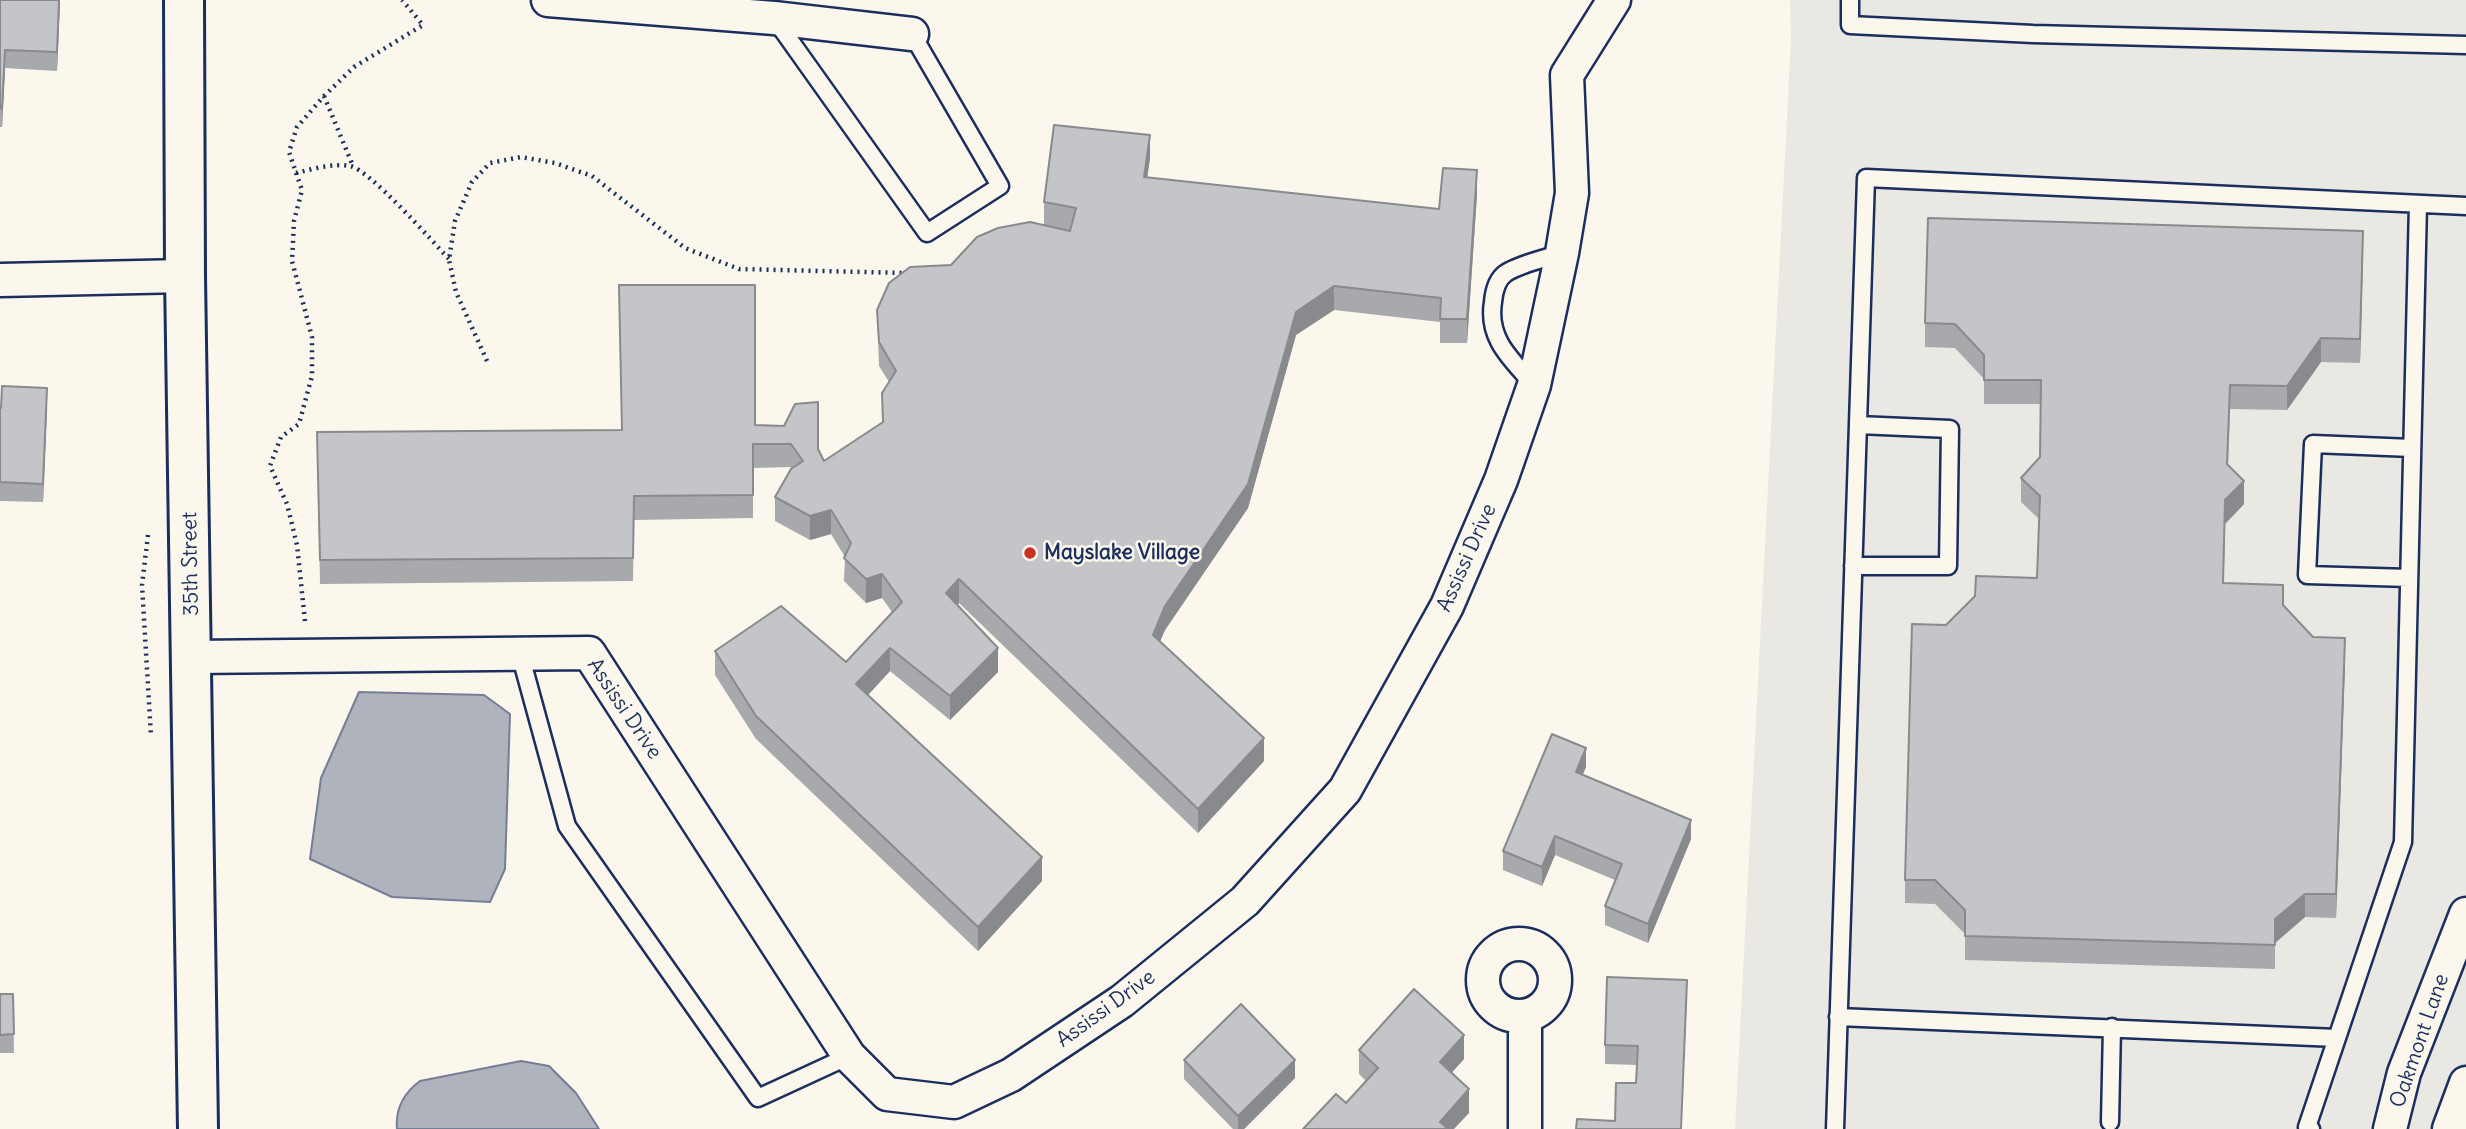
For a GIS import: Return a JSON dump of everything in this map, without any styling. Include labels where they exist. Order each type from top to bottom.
[{"type":"street","name":"35th Street","points":[[184,0],[185,276],[198,1129]]},
{"type":"street","points":[[548,0],[774,18],[912,34]]},
{"type":"street","name":"Assissi Drive","points":[[192,657],[589,653],[849,1056],[887,1094],[954,1102],[1011,1075],[1122,1001],[1245,901],[1345,790],[1447,607],[1501,480],[1534,385],[1572,192],[1567,75],[1614,0]]},
{"type":"street","points":[[0,280],[185,276]]},
{"type":"street","name":"Oakmont Lane","points":[[2390,1129],[2404,1073],[2466,914]]},
{"type":"street","points":[[1525,1017],[1525,1129]]},
{"type":"street","points":[[2449,1129],[2466,1083]]},
{"type":"lane","points":[[1850,0],[1850,25],[2048,34],[2466,46]]},
{"type":"lane","points":[[774,18],[927,233],[1000,186],[912,34]]},
{"type":"lane","points":[[1835,1129],[1866,178],[2466,206]]},
{"type":"lane","points":[[2311,1129],[2306,1127],[2403,842],[2418,204]]},
{"type":"lane","points":[[1534,385],[1495,336],[1491,324],[1494,290],[1504,275],[1523,265],[1562,253]]},
{"type":"lane","points":[[1853,566],[1948,566],[1950,429],[1858,425]]},
{"type":"lane","points":[[2409,578],[2307,575],[2313,444],[2412,448]]},
{"type":"lane","points":[[520,654],[568,826],[758,1098],[849,1056]]},
{"type":"lane","points":[[1838,1017],[2337,1038]]},
{"type":"lane","points":[[2110,1122],[2112,1027]]},
{"type":"path","points":[[305,627],[297,545],[287,504],[270,466],[282,437],[299,424],[312,376],[312,337],[292,261],[294,221],[302,191],[289,152],[296,127],[324,96],[355,67],[423,25],[402,0]]},
{"type":"path","points":[[324,96],[353,166],[404,210],[449,260]]},
{"type":"path","points":[[487,361],[456,292],[449,260],[455,221],[472,182],[490,163],[521,157],[555,163],[592,176],[685,248],[739,269],[905,273]]},
{"type":"path","points":[[296,173],[331,165],[353,166]]},
{"type":"shaded area","points":[[1790,0],[2466,0],[2466,1129],[1735,1129],[1791,39]]},
{"type":"shaded area","points":[[359,692],[484,695],[510,714],[505,869],[490,902],[392,897],[310,859],[321,778]]},
{"type":"shaded area","points":[[521,1061],[549,1066],[576,1093],[599,1129],[397,1129],[402,1102],[420,1081]]},
{"type":"building","points":[[0,0],[59,0],[57,52],[5,50],[2,109],[0,108]]},
{"type":"building","name":"Mayslake Village","points":[[1054,125],[1150,135],[1144,177],[1439,209],[1443,168],[1477,170],[1467,319],[1440,319],[1441,298],[1334,286],[1296,312],[1248,484],[1165,606],[1153,635],[1264,738],[1198,809],[959,579],[946,593],[998,648],[950,696],[890,648],[856,684],[1042,857],[978,927],[756,716],[715,651],[781,606],[846,662],[902,602],[882,574],[866,579],[844,558],[851,543],[831,510],[810,516],[775,497],[791,469],[803,461],[791,444],[753,444],[753,495],[634,496],[633,558],[320,560],[317,432],[622,430],[619,285],[755,285],[755,425],[784,426],[795,404],[818,402],[818,449],[824,461],[883,422],[882,393],[896,371],[879,342],[877,310],[889,283],[910,267],[951,265],[977,237],[998,228],[1030,222],[1070,231],[1076,208],[1044,202]]},
{"type":"building","points":[[1928,218],[2363,231],[2360,339],[2321,338],[2287,386],[2230,385],[2227,464],[2244,481],[2225,500],[2223,583],[2283,585],[2283,605],[2313,637],[2345,638],[2336,894],[2305,894],[2275,919],[2275,945],[1965,936],[1965,910],[1935,880],[1905,880],[1912,624],[1946,625],[1975,596],[1976,576],[2037,578],[2040,496],[2021,478],[2040,457],[2041,380],[1984,380],[1984,355],[1955,324],[1925,323]]},
{"type":"building","points":[[2,386],[47,388],[43,484],[0,482]]},
{"type":"building","points":[[1552,734],[1586,748],[1576,772],[1691,820],[1648,924],[1605,906],[1622,864],[1555,836],[1542,867],[1503,851]]},
{"type":"building","points":[[1607,977],[1687,980],[1681,1129],[1576,1129],[1577,1119],[1615,1121],[1616,1083],[1636,1083],[1638,1046],[1605,1045]]},
{"type":"building","points":[[1414,989],[1464,1035],[1440,1062],[1469,1089],[1440,1122],[1448,1129],[1303,1129],[1336,1094],[1346,1103],[1378,1068],[1359,1050]]},
{"type":"building","points":[[0,994],[13,994],[14,1034],[0,1035]]},
{"type":"building","points":[[1241,1004],[1295,1060],[1238,1116],[1184,1060]]},
{"type":"place","name":"Mayslake Village","points":[[1030,553]]}]
